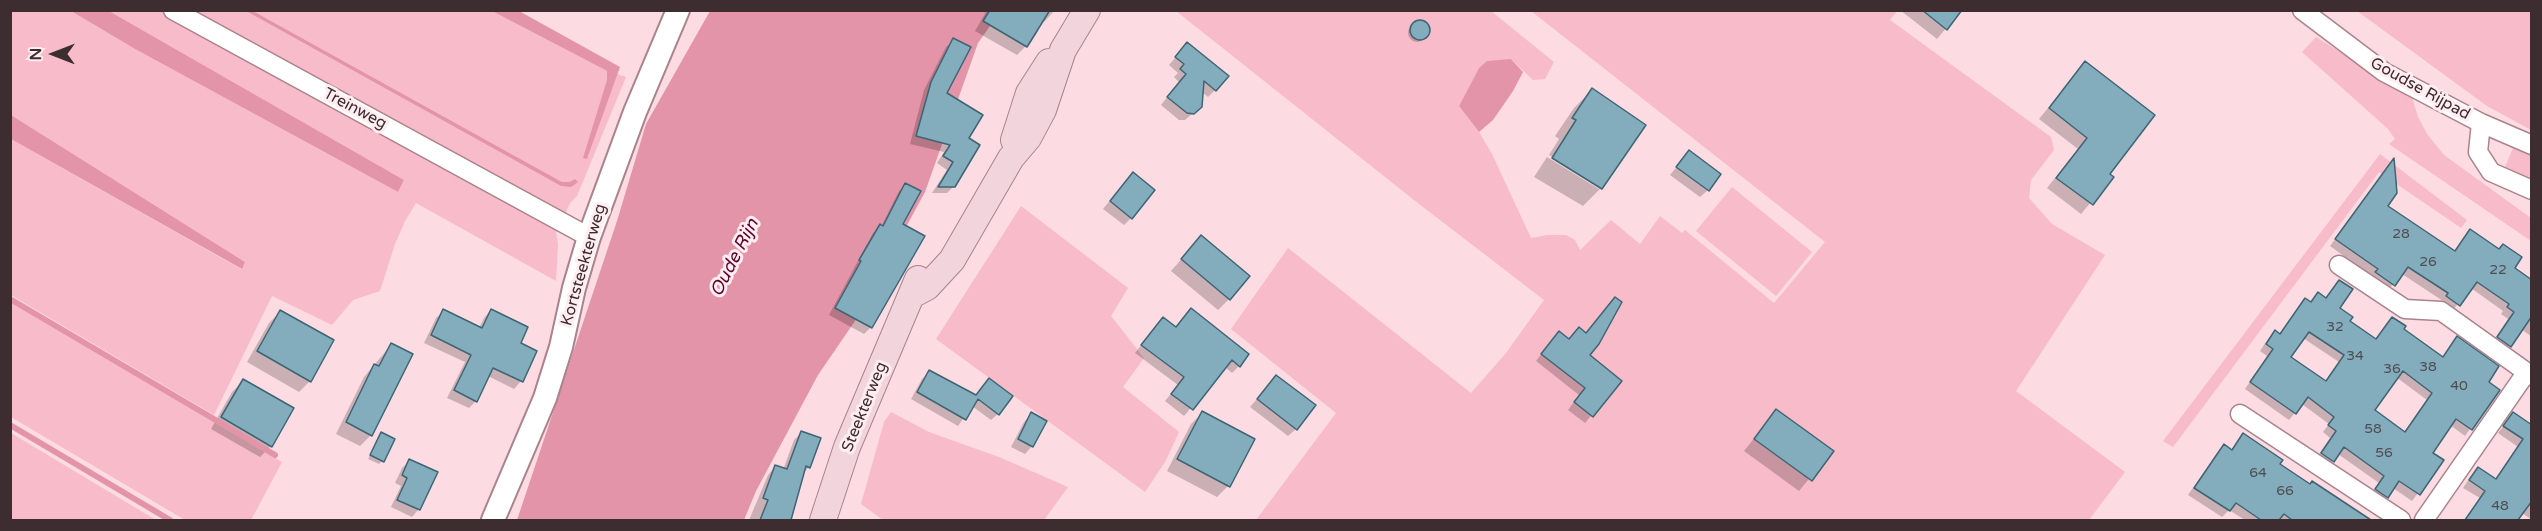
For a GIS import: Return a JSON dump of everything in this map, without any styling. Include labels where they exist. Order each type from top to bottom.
[{"type":"main road","name":"Steekterweg","points":[[823,520],[847,447],[912,295],[927,286],[952,260],[971,223],[1011,158],[1016,133],[1029,93],[1046,65],[1063,50],[1087,10]]},
{"type":"street","name":"Treinweg","points":[[173,10],[589,237]]},
{"type":"street","name":"Kortsteekterweg","points":[[493,520],[545,398],[561,347],[574,288],[589,237],[635,112],[678,10]]},
{"type":"street","name":"Goudse Rijpad","points":[[2302,10],[2384,72],[2481,123],[2532,145]]},
{"type":"street","name":"Goudse Rijpad","points":[[2481,123],[2478,152],[2491,172],[2532,190]]},
{"type":"street","points":[[2339,265],[2405,309],[2441,311],[2529,374],[2424,520]]},
{"type":"street","points":[[2240,414],[2401,520]]},
{"type":"shaded area","points":[[11,11],[71,11],[135,49],[398,192],[404,180],[109,11],[246,11],[561,186],[570,182],[562,182],[253,11],[492,11],[607,71],[607,80],[587,159],[617,74],[626,77],[577,196],[570,203],[556,233],[558,244],[556,281],[416,203],[395,244],[380,291],[353,300],[332,325],[272,296],[214,415],[11,295],[11,139],[241,269],[245,262],[11,115]]},
{"type":"shaded area","points":[[1176,11],[1491,11],[1554,62],[1545,79],[1533,80],[1511,59],[1479,68],[1459,106],[1492,154],[1531,238],[1566,235],[1575,240],[1580,250],[1611,220],[1640,244],[1660,216],[1682,233],[1685,230],[1774,303],[1825,242],[1531,11],[1897,11],[1890,20],[2051,137],[2054,150],[2031,180],[2029,198],[2052,224],[2105,255],[2016,391],[2125,472],[2089,520],[1256,520],[1336,413],[1231,329],[1288,248],[1471,393],[1506,353],[1544,300]]},
{"type":"shaded area","points":[[2357,11],[2531,11],[2531,130],[2487,106]]},
{"type":"shaded area","points":[[2316,37],[2412,97],[2418,117],[2427,134],[2444,155],[2531,218],[2531,241],[2389,144],[2395,139],[2388,129],[2302,52]]},
{"type":"shaded area","points":[[2513,148],[2531,155],[2531,179],[2505,167]]},
{"type":"shaded area","points":[[2380,154],[2467,220],[2461,228],[2379,172],[2173,447],[2163,441]]},
{"type":"shaded area","points":[[1732,187],[1812,252],[1776,296],[1696,231]]},
{"type":"shaded area","points":[[1021,206],[1128,288],[1111,316],[1144,358],[1123,387],[1179,432],[1165,462],[1145,492],[936,339]]},
{"type":"shaded area","points":[[11,303],[282,462],[251,520],[185,520],[11,417]]},
{"type":"shaded area","points":[[891,412],[929,432],[999,457],[1068,487],[1044,520],[883,520],[861,504],[884,422]]},
{"type":"shaded area","points":[[11,433],[156,520],[11,520]]},
{"type":"water","points":[[71,11],[109,11],[404,180],[398,192],[135,49]]},
{"type":"water","points":[[246,11],[253,11],[562,182],[575,179],[578,182],[571,187],[561,186]]},
{"type":"water","points":[[492,11],[519,11],[620,67],[587,159],[583,158],[607,80],[607,71]]},
{"type":"water","name":"Oude Rijn","points":[[710,11],[1006,11],[1038,31],[1028,47],[990,26],[978,43],[925,192],[855,321],[818,375],[756,491],[744,520],[517,520],[617,221],[646,124]]},
{"type":"water","points":[[1511,59],[1523,72],[1493,120],[1479,132],[1459,106],[1479,68],[1487,61]]},
{"type":"water","points":[[11,115],[245,262],[242,269],[11,139]]},
{"type":"building","points":[[990,10],[1050,10],[1027,47],[983,21]]},
{"type":"building","points":[[1922,10],[1962,10],[1947,30]]},
{"type":"building","points":[[1420,20],[1427,23],[1430,30],[1427,37],[1420,40],[1413,37],[1410,30],[1413,23]]},
{"type":"building","points":[[953,38],[971,47],[947,93],[983,115],[969,138],[980,145],[955,187],[938,187],[953,162],[943,156],[950,145],[916,136],[931,82]]},
{"type":"building","points":[[1187,42],[1229,76],[1216,91],[1204,81],[1202,107],[1194,114],[1187,113],[1167,97],[1186,74],[1180,69],[1184,64],[1175,57]]},
{"type":"building","points":[[2085,61],[2155,115],[2110,174],[2114,177],[2093,205],[2056,178],[2087,138],[2049,108]]},
{"type":"building","points":[[1592,88],[1646,125],[1602,189],[1552,158],[1576,120],[1572,118]]},
{"type":"building","points":[[1689,150],[1721,174],[1709,191],[1676,167]]},
{"type":"building","points":[[2394,158],[2397,193],[2388,206],[2455,251],[2470,229],[2499,249],[2503,244],[2522,257],[2515,268],[2532,280],[2532,316],[2511,347],[2497,337],[2514,312],[2507,307],[2509,304],[2477,282],[2460,306],[2446,296],[2448,293],[2408,267],[2395,286],[2375,272],[2378,269],[2335,239]]},
{"type":"building","points":[[1133,172],[1155,190],[1132,219],[1110,201]]},
{"type":"building","points":[[905,183],[921,191],[903,224],[925,236],[872,328],[835,308],[861,261],[859,260],[880,224],[883,226]]},
{"type":"building","points":[[1201,235],[1250,276],[1230,300],[1181,259]]},
{"type":"building","points":[[2339,280],[2353,289],[2340,308],[2353,317],[2350,321],[2376,339],[2392,317],[2406,326],[2404,329],[2443,357],[2457,336],[2499,366],[2489,382],[2500,390],[2472,430],[2456,419],[2433,453],[2444,460],[2420,495],[2399,481],[2388,498],[2375,489],[2384,476],[2344,447],[2334,462],[2321,453],[2336,431],[2328,425],[2334,417],[2308,397],[2296,414],[2250,382],[2273,349],[2266,344],[2275,330],[2280,334],[2305,298],[2311,302],[2318,292],[2326,298]],"holes":[[[2309,332],[2344,355],[2326,381],[2291,357]],[[2403,371],[2432,393],[2405,432],[2375,410]]]},
{"type":"building","points":[[1615,297],[1622,302],[1599,344],[1590,355],[1622,381],[1593,417],[1574,402],[1585,388],[1541,354],[1559,331],[1569,339],[1579,327],[1586,333]]},
{"type":"building","points":[[1191,308],[1249,354],[1240,367],[1232,360],[1193,410],[1171,394],[1184,377],[1141,345],[1163,317],[1176,327]]},
{"type":"building","points":[[443,309],[482,328],[491,309],[528,327],[521,343],[537,351],[523,382],[493,368],[477,402],[454,390],[471,355],[431,335]]},
{"type":"building","points":[[280,310],[334,340],[311,382],[257,351]]},
{"type":"building","points":[[391,343],[413,354],[372,436],[346,422],[374,364],[379,366]]},
{"type":"building","points":[[929,370],[976,395],[989,378],[1013,396],[999,415],[978,399],[966,420],[917,392]]},
{"type":"building","points":[[1276,375],[1316,405],[1297,430],[1257,399]]},
{"type":"building","points":[[243,379],[294,408],[272,447],[221,417]]},
{"type":"building","points":[[1776,409],[1834,451],[1812,481],[1754,439]]},
{"type":"building","points":[[1202,411],[1255,439],[1230,487],[1177,459]]},
{"type":"building","points":[[1031,412],[1047,421],[1033,447],[1018,439]]},
{"type":"building","points":[[2513,412],[2532,425],[2532,501],[2518,520],[2465,520],[2485,491],[2469,480],[2478,467],[2496,479],[2523,439],[2503,426]]},
{"type":"building","points":[[801,431],[821,438],[810,468],[806,466],[791,520],[760,520],[768,500],[763,498],[775,465],[787,469]]},
{"type":"building","points":[[381,432],[395,439],[384,462],[370,455]]},
{"type":"building","points":[[2243,433],[2283,460],[2280,464],[2310,484],[2312,481],[2371,520],[2292,520],[2284,514],[2279,520],[2261,520],[2236,503],[2230,511],[2194,488],[2224,444],[2232,450]]},
{"type":"building","points":[[409,459],[438,472],[420,510],[397,500],[407,478],[402,475]]},
{"type":"waterway","points":[[10,299],[275,455]]},
{"type":"waterway","points":[[10,425],[170,520]]}]
